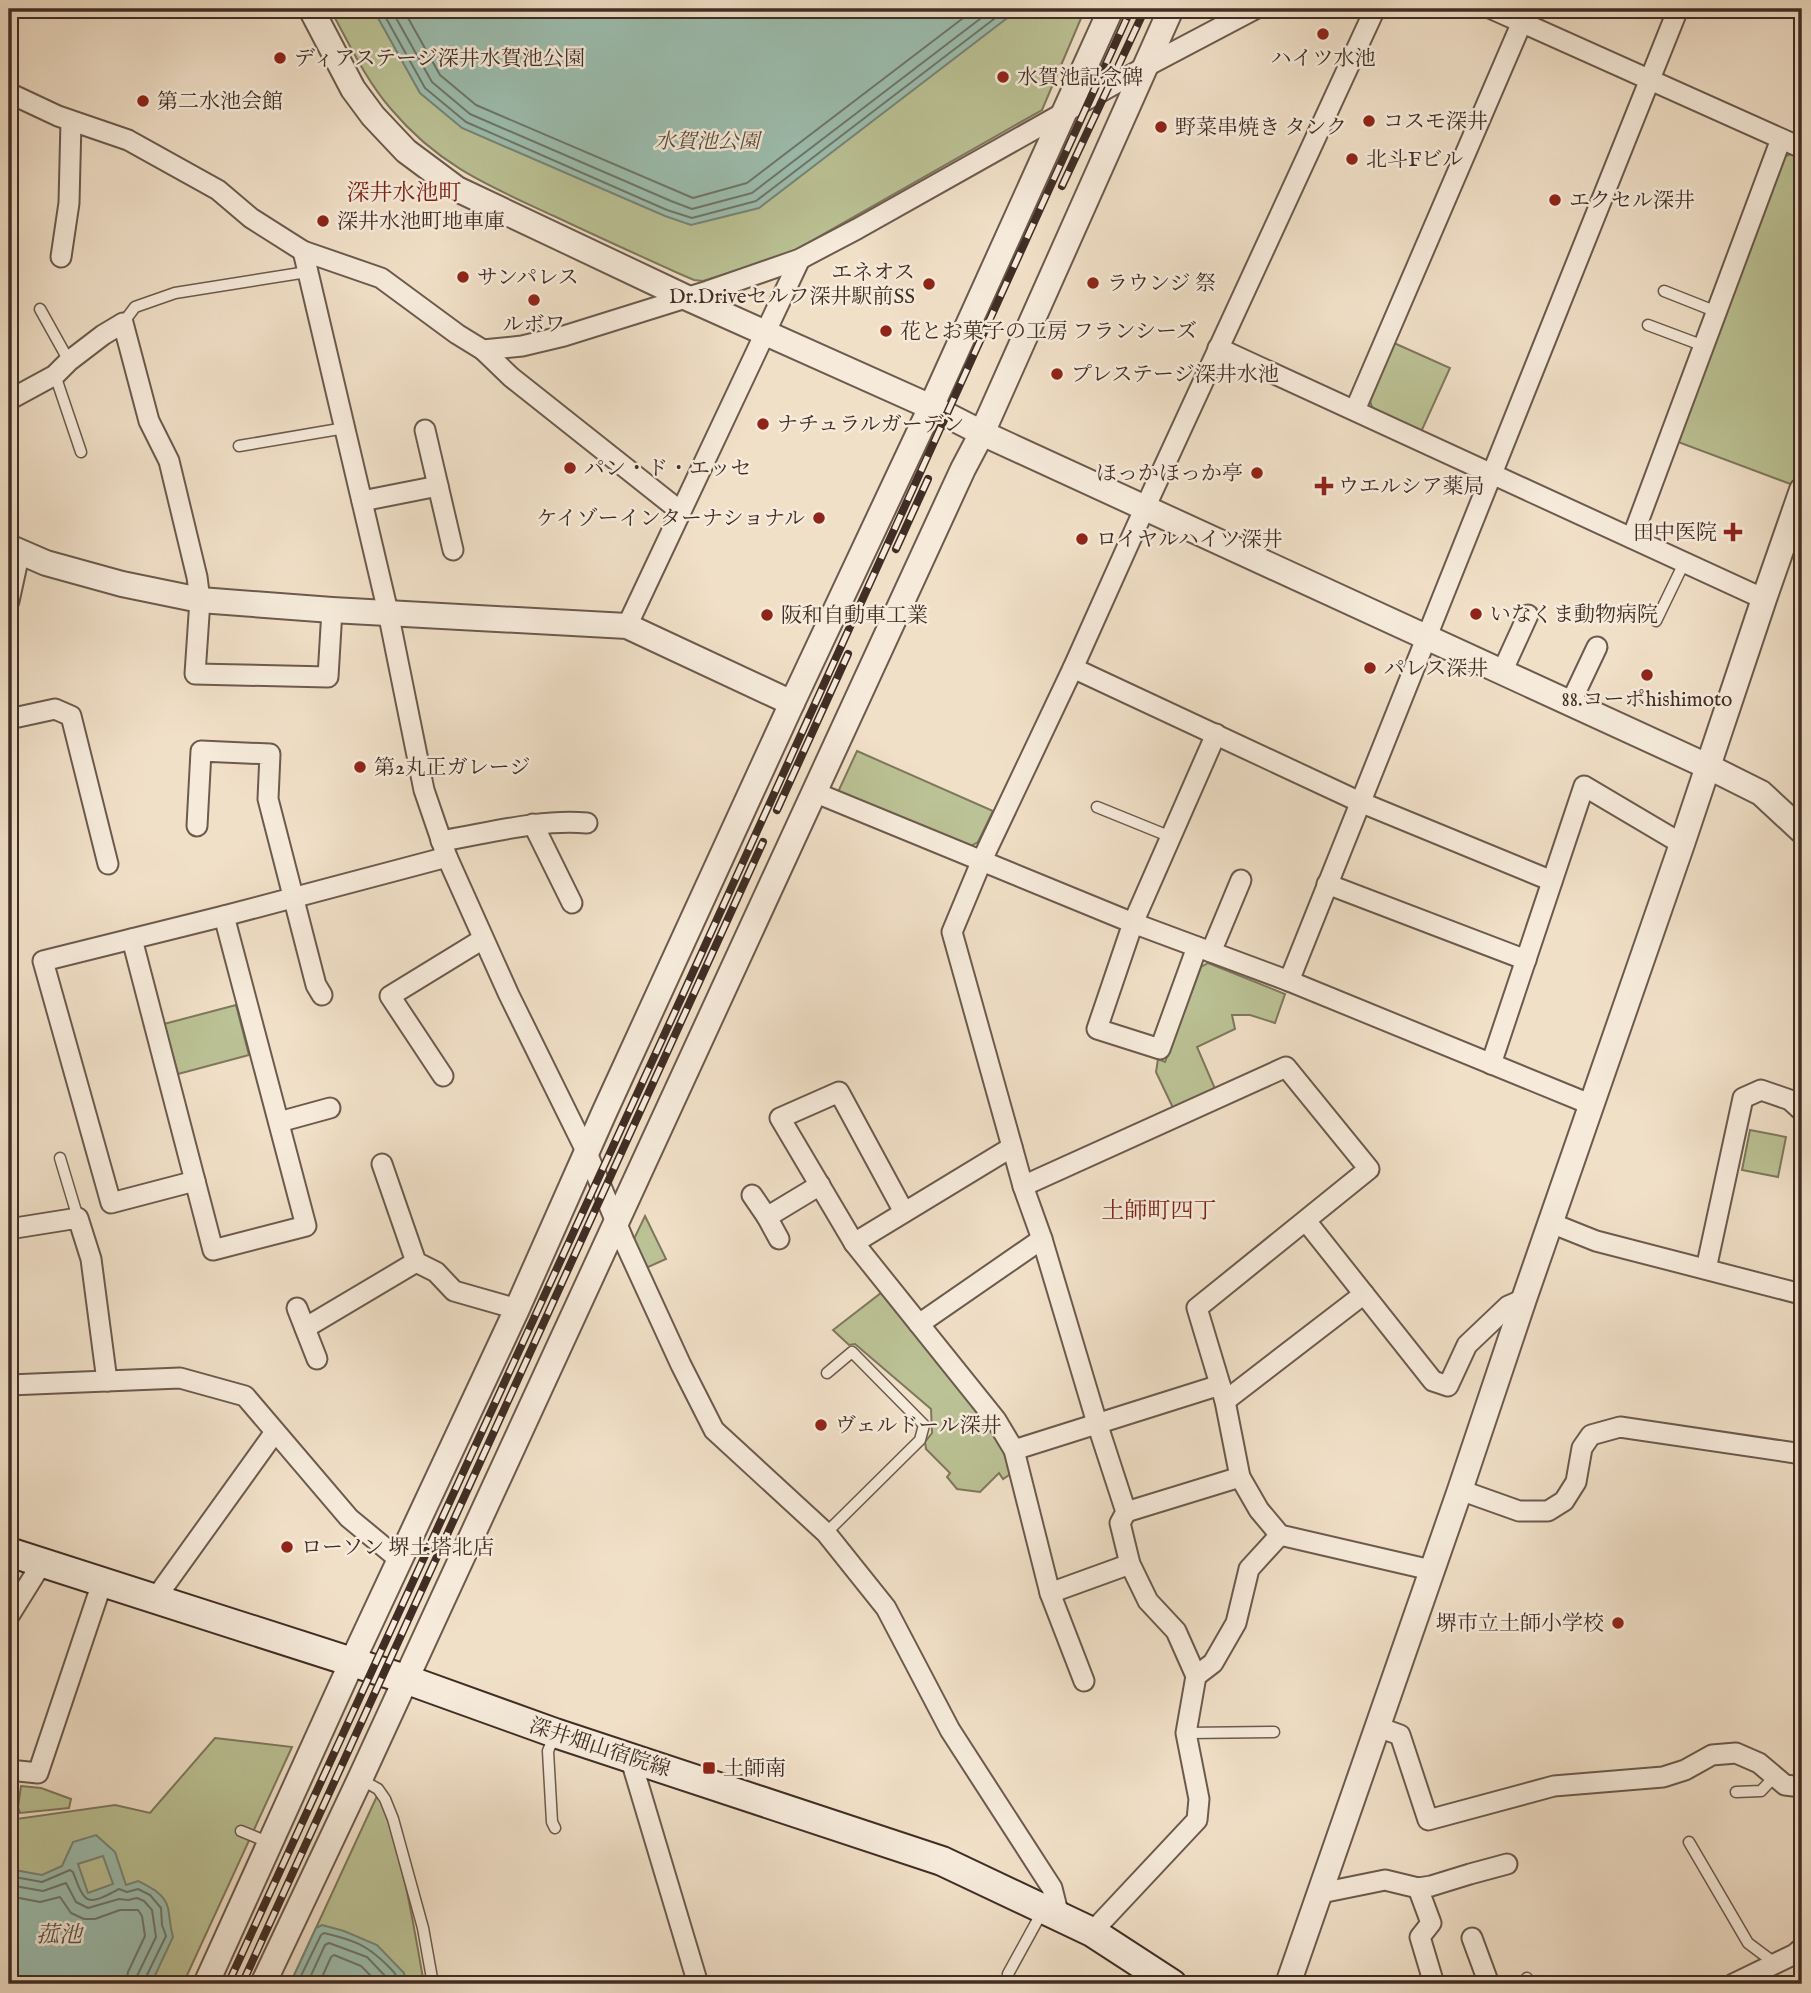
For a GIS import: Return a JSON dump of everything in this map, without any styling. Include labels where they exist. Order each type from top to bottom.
[{"type":"main road","name":"深井畑山宿院線","points":[[9,1552],[405,1679],[555,1734],[942,1861],[1092,1932],[1172,1984]]},
{"type":"street","points":[[311,9],[353,89],[373,116],[406,151],[457,188],[685,297],[931,407],[982,433],[1709,767],[1760,793],[1800,824]]},
{"type":"street","points":[[206,1984],[792,704],[931,407],[1111,9]]},
{"type":"street","points":[[263,1984],[982,433],[1171,9]]},
{"type":"street","points":[[483,350],[523,346],[564,336],[800,259],[1145,67],[1255,9]]},
{"type":"street","points":[[1126,1512],[1042,1238],[1023,1186],[952,932],[982,860],[1073,668],[1375,9]]},
{"type":"street","points":[[1492,9],[1802,149]]},
{"type":"street","points":[[1289,981],[1678,9]]},
{"type":"street","points":[[1355,410],[1522,22]]},
{"type":"street","points":[[9,93],[71,121],[128,140],[218,190],[251,218],[303,251],[381,278],[483,350],[511,377],[680,511]]},
{"type":"street","points":[[61,257],[69,202],[71,121]]},
{"type":"street","points":[[1632,538],[1781,139]]},
{"type":"street","points":[[303,251],[388,612],[424,790],[444,849],[483,939],[714,1430],[826,1533],[886,1608],[950,1730],[1052,1888],[1052,1912]]},
{"type":"street","points":[[627,626],[800,259]]},
{"type":"street","points":[[9,400],[62,368],[103,335],[123,323],[149,421],[169,461],[197,577],[200,600],[195,674],[328,677],[332,610]]},
{"type":"street","points":[[1218,348],[1764,599]]},
{"type":"street","points":[[425,430],[453,550]]},
{"type":"street","points":[[362,501],[438,486]]},
{"type":"street","points":[[1288,1984],[1709,767],[1802,490]]},
{"type":"street","points":[[9,601],[14,549],[46,563],[122,584],[200,600],[627,626],[792,704]]},
{"type":"street","points":[[1502,672],[1528,615]]},
{"type":"street","points":[[1570,704],[1597,647]]},
{"type":"street","points":[[1073,668],[1360,802],[1552,881]]},
{"type":"street","points":[[9,719],[55,709],[71,716],[108,864]]},
{"type":"street","points":[[1216,734],[1133,923],[1097,1029],[1160,1049],[1204,949],[1241,880]]},
{"type":"street","points":[[197,826],[201,751],[270,754],[268,799],[316,985],[322,995]]},
{"type":"street","points":[[1491,1064],[1584,786],[1682,844]]},
{"type":"street","points":[[814,792],[1133,923],[1289,981],[1592,1105]]},
{"type":"street","points":[[195,1181],[111,1203],[43,961],[293,897],[485,834],[533,824],[569,821],[587,823]]},
{"type":"street","points":[[533,824],[572,903]]},
{"type":"street","points":[[1327,884],[1525,960]]},
{"type":"street","points":[[132,939],[213,1250],[306,1226],[224,916]]},
{"type":"street","points":[[443,1076],[390,996],[483,939]]},
{"type":"street","points":[[1023,1186],[1286,1067],[1369,1169],[1197,1308],[1222,1393],[1240,1477],[1259,1510],[1280,1535],[1431,1570]]},
{"type":"street","points":[[1706,1269],[1742,1098],[1761,1090],[1790,1100],[1802,1111]]},
{"type":"street","points":[[904,1212],[839,1092],[780,1118],[854,1243],[996,1420],[1014,1450],[1050,1592],[1084,1681]]},
{"type":"street","points":[[279,1122],[330,1108]]},
{"type":"street","points":[[854,1243],[1012,1147]]},
{"type":"street","points":[[382,1164],[415,1262],[436,1272],[454,1291],[517,1309]]},
{"type":"street","points":[[767,1217],[820,1185]]},
{"type":"street","points":[[752,1195],[779,1240]]},
{"type":"street","points":[[9,1229],[78,1218],[90,1259],[107,1381]]},
{"type":"street","points":[[1306,1221],[1433,1381],[1448,1386],[1466,1345],[1508,1306],[1524,1299]]},
{"type":"street","points":[[1551,1223],[1596,1241],[1801,1294],[1802,1290]]},
{"type":"street","points":[[919,1324],[1042,1238]]},
{"type":"street","points":[[304,1328],[415,1262]]},
{"type":"street","points":[[1014,1450],[1097,1423],[1222,1393],[1364,1294]]},
{"type":"street","points":[[297,1308],[317,1359]]},
{"type":"street","points":[[9,1385],[180,1378],[245,1396],[349,1518],[401,1561]]},
{"type":"street","points":[[1460,1490],[1519,1511],[1548,1510],[1564,1501],[1576,1482],[1582,1448],[1591,1435],[1620,1427],[1802,1454]]},
{"type":"street","points":[[155,1600],[275,1432]]},
{"type":"street","points":[[1092,1932],[1197,1820],[1199,1799],[1186,1734],[1196,1675],[1176,1631],[1148,1601],[1130,1564],[1119,1523],[1126,1512],[1240,1477]]},
{"type":"street","points":[[1196,1675],[1213,1662],[1236,1623],[1249,1569],[1280,1535]]},
{"type":"street","points":[[9,1616],[42,1563]]},
{"type":"street","points":[[1050,1592],[1130,1564]]},
{"type":"street","points":[[9,1770],[38,1773],[103,1583]]},
{"type":"street","points":[[1378,1727],[1400,1735],[1428,1820],[1554,1786],[1663,1777],[1685,1770],[1712,1755],[1736,1753],[1759,1763],[1785,1785],[1802,1787]]},
{"type":"street","points":[[631,1757],[698,1984]]},
{"type":"street","points":[[1321,1893],[1385,1880],[1419,1888],[1507,1864]]},
{"type":"street","points":[[1419,1888],[1431,1923],[1420,1937],[1434,1984]]},
{"type":"street","points":[[1472,1938],[1489,1984]]},
{"type":"street","points":[[1739,1983],[1800,1955]]},
{"type":"lane","points":[[123,323],[135,307],[175,293],[307,272]]},
{"type":"lane","points":[[1664,291],[1717,312]]},
{"type":"lane","points":[[40,309],[62,368],[81,452]]},
{"type":"lane","points":[[1648,325],[1704,346]]},
{"type":"lane","points":[[239,446],[345,428]]},
{"type":"lane","points":[[1656,621],[1684,563]]},
{"type":"lane","points":[[1097,807],[1171,837]]},
{"type":"lane","points":[[60,1158],[78,1218]]},
{"type":"lane","points":[[826,1533],[920,1440],[924,1424],[852,1352],[827,1373]]},
{"type":"lane","points":[[1186,1734],[1275,1732]]},
{"type":"lane","points":[[555,1734],[548,1751],[552,1822],[555,1828]]},
{"type":"lane","points":[[1735,1792],[1761,1791],[1774,1776]]},
{"type":"lane","points":[[360,1779],[378,1789],[393,1819],[423,1928],[433,1984]]},
{"type":"lane","points":[[241,1831],[270,1843]]},
{"type":"lane","points":[[1689,1842],[1748,1943],[1776,1964]]},
{"type":"lane","points":[[1008,1975],[1052,1912]]},
{"type":"green space","name":"水賀池公園","points":[[330,9],[1085,9],[1042,110],[790,253],[703,281],[680,274],[508,195],[447,160],[409,129],[373,86]]},
{"type":"green space","points":[[1791,154],[1802,159],[1802,458],[1793,485],[1678,442],[1783,157]]},
{"type":"green space","points":[[1394,343],[1450,368],[1421,432],[1373,410],[1370,401]]},
{"type":"green space","points":[[857,751],[993,811],[978,842],[971,846],[838,792]]},
{"type":"green space","points":[[1208,963],[1285,994],[1275,1023],[1250,1015],[1232,1015],[1235,1029],[1197,1047],[1216,1091],[1174,1110],[1156,1072],[1158,1059],[1165,1062],[1201,967]]},
{"type":"green space","points":[[236,1005],[249,1055],[178,1074],[164,1024]]},
{"type":"green space","points":[[1750,1130],[1786,1137],[1778,1177],[1742,1170]]},
{"type":"green space","points":[[645,1216],[666,1259],[646,1268],[633,1241]]},
{"type":"green space","points":[[881,1293],[1004,1444],[1012,1473],[1003,1479],[999,1473],[980,1492],[957,1489],[947,1477],[950,1473],[926,1449],[925,1442],[932,1433],[931,1409],[855,1344],[849,1345],[833,1330]]},
{"type":"green space","points":[[215,1738],[292,1747],[183,1984],[9,1984],[9,1820],[115,1805],[150,1813]]},
{"type":"green space","points":[[21,1786],[41,1788],[71,1799],[69,1808],[20,1813],[18,1807]]},
{"type":"green space","points":[[377,1796],[380,1797],[388,1820],[401,1866],[424,1984],[290,1984]]},
{"type":"water","name":"水賀池公園","points":[[373,9],[1019,9],[759,208],[691,225],[462,128],[420,93]]},
{"type":"water","name":"菰池","points":[[96,1835],[115,1852],[126,1885],[138,1881],[164,1899],[173,1937],[151,1984],[9,1984],[9,1869],[42,1875],[62,1866],[73,1842]],"holes":[[[103,1856],[113,1884],[88,1893],[78,1864]]]},
{"type":"water","points":[[322,1925],[377,1945],[404,1973],[406,1984],[290,1984],[316,1928]]},
{"type":"railway","points":[[228,1984],[683,994],[1131,9]]},
{"type":"railway","points":[[1062,186],[1145,9]]},
{"type":"railway","points":[[896,549],[928,479]]},
{"type":"railway","points":[[777,810],[848,654]]},
{"type":"railway","points":[[242,1984],[763,842]]},
{"type":"place","name":"ハイツ水池","points":[[1323,34]]},
{"type":"place","name":"ディアステージ深井水賀池公園","points":[[280,58]]},
{"type":"place","name":"水賀池記念碑","points":[[1003,77]]},
{"type":"place","name":"第二水池会館","points":[[143,101]]},
{"type":"place","name":"コスモ深井","points":[[1369,121]]},
{"type":"place","name":"野菜串焼き タンク","points":[[1161,127]]},
{"type":"place","name":"北斗Fビル","points":[[1352,159]]},
{"type":"place","name":"エクセル深井","points":[[1555,200]]},
{"type":"place","name":"深井水池町地車庫","points":[[323,221]]},
{"type":"place","name":"サンパレス","points":[[463,277]]},
{"type":"place","name":"ラウンジ 祭","points":[[1093,283]]},
{"type":"place","name":"エネオス Dr.Driveセルフ深井駅前SS","points":[[929,284]]},
{"type":"place","name":"ルボワ","points":[[534,300]]},
{"type":"place","name":"花とお菓子の工房 フランシーズ","points":[[886,331]]},
{"type":"place","name":"プレステージ深井水池","points":[[1057,374]]},
{"type":"place","name":"ナチュラルガーデン","points":[[763,424]]},
{"type":"place","name":"パン・ド・エッセ","points":[[570,468]]},
{"type":"place","name":"ほっかほっか亭","points":[[1257,473]]},
{"type":"place","name":"ウエルシア薬局","points":[[1324,486]]},
{"type":"place","name":"ケイゾーインターナショナル","points":[[819,518]]},
{"type":"place","name":"田中医院","points":[[1733,532]]},
{"type":"place","name":"ロイヤルハイツ深井","points":[[1082,539]]},
{"type":"place","name":"いなくま動物病院","points":[[1476,614]]},
{"type":"place","name":"阪和自動車工業","points":[[767,615]]},
{"type":"place","name":"パレス深井","points":[[1370,668]]},
{"type":"place","name":"88.コーポhishimoto","points":[[1647,675]]},
{"type":"place","name":"第2丸正ガレージ","points":[[360,767]]},
{"type":"place","name":"ヴェルドール深井","points":[[821,1425]]},
{"type":"place","name":"ローソン 堺土塔北店","points":[[287,1547]]},
{"type":"place","name":"堺市立土師小学校","points":[[1618,1623]]},
{"type":"place","name":"土師南","points":[[709,1768]]},
{"type":"district","name":"深井水池町","points":[[404,192]]},
{"type":"district","name":"土師町四丁","points":[[1159,1210]]}]
